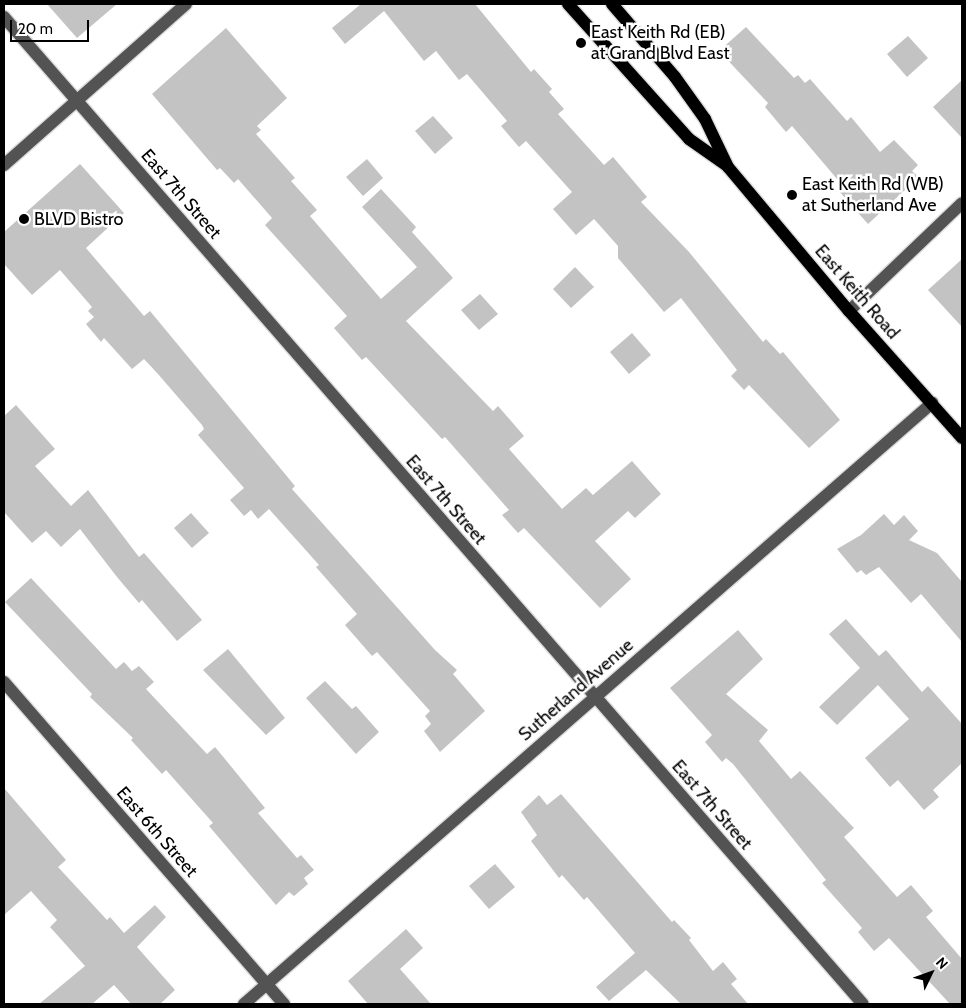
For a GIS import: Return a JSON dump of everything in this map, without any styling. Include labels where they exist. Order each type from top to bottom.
[{"type":"main road","name":"East Keith Road","points":[[568,4],[690,139],[728,166]]},
{"type":"main road","name":"East Keith Road","points":[[612,4],[700,112],[728,166],[849,311],[962,438]]},
{"type":"street","points":[[4,165],[186,4]]},
{"type":"street","name":"East 7th Street","points":[[4,17],[863,1004]]},
{"type":"street","points":[[849,311],[962,203]]},
{"type":"street","name":"Sutherland Avenue","points":[[244,1004],[932,403]]},
{"type":"street","name":"East 6th Street","points":[[4,682],[284,1004]]},
{"type":"building","points":[[47,4],[117,4],[77,38]]},
{"type":"building","points":[[361,4],[475,4],[531,72],[534,69],[552,89],[549,92],[564,109],[558,114],[604,165],[613,157],[647,197],[641,202],[689,252],[763,342],[766,339],[780,354],[783,352],[840,420],[809,448],[749,385],[744,390],[731,376],[737,370],[681,298],[664,312],[618,258],[618,246],[594,219],[576,235],[553,209],[572,192],[526,141],[519,147],[501,126],[507,121],[467,74],[459,80],[436,51],[424,61],[384,11],[345,44],[332,28]]},
{"type":"building","points":[[746,27],[794,78],[798,75],[805,83],[810,79],[847,121],[851,117],[880,152],[894,140],[918,165],[912,171],[919,177],[868,224],[838,190],[843,186],[792,126],[786,132],[765,107],[768,103],[719,51]]},
{"type":"building","points":[[226,28],[287,98],[257,126],[261,130],[256,134],[295,178],[291,181],[317,210],[310,216],[381,299],[417,267],[362,207],[381,189],[416,227],[412,232],[453,278],[406,321],[493,411],[498,406],[524,436],[509,449],[562,509],[586,488],[593,495],[632,461],[661,494],[635,518],[628,511],[595,541],[631,579],[600,608],[524,528],[518,533],[502,515],[509,510],[445,437],[442,439],[366,357],[362,360],[334,328],[347,316],[265,225],[272,218],[238,179],[234,183],[220,168],[217,170],[152,94]]},
{"type":"building","points":[[908,36],[928,58],[907,77],[887,54]]},
{"type":"building","points":[[962,80],[962,138],[933,107]]},
{"type":"building","points":[[433,116],[453,138],[435,154],[415,131]]},
{"type":"building","points":[[367,159],[383,178],[363,196],[346,177]]},
{"type":"building","points":[[80,164],[124,213],[86,248],[144,316],[150,311],[295,486],[292,489],[435,650],[457,670],[453,674],[485,711],[440,752],[424,731],[431,724],[425,716],[430,711],[377,652],[372,656],[345,625],[357,614],[316,567],[319,565],[269,509],[258,519],[251,510],[244,516],[230,500],[244,488],[198,435],[204,429],[202,425],[158,374],[144,359],[132,369],[104,338],[101,342],[86,324],[94,317],[88,311],[92,307],[60,270],[32,295],[4,264],[4,232]]},
{"type":"building","points":[[962,259],[962,327],[928,290]]},
{"type":"building","points":[[575,267],[594,287],[571,308],[553,289]]},
{"type":"building","points":[[480,294],[498,314],[479,330],[461,310]]},
{"type":"building","points":[[632,333],[651,355],[629,374],[610,352]]},
{"type":"building","points":[[16,405],[55,449],[35,466],[71,506],[88,490],[139,557],[144,553],[202,620],[177,641],[142,600],[139,603],[80,529],[61,547],[46,531],[32,543],[4,512],[4,416]]},
{"type":"building","points":[[191,513],[209,533],[192,548],[174,528]]},
{"type":"building","points":[[884,514],[894,525],[904,515],[918,531],[909,540],[937,553],[962,582],[962,642],[921,594],[911,603],[879,567],[866,575],[861,570],[857,573],[837,549],[861,535]]},
{"type":"building","points":[[31,578],[116,669],[124,662],[132,671],[139,666],[154,682],[146,689],[207,754],[215,747],[265,808],[258,813],[297,858],[301,855],[314,870],[304,878],[308,884],[294,896],[289,892],[276,905],[209,826],[213,823],[166,770],[162,774],[131,740],[133,738],[90,697],[92,694],[5,602]]},
{"type":"building","points":[[846,619],[879,656],[886,650],[922,692],[928,686],[962,724],[962,763],[933,790],[939,797],[924,810],[898,780],[890,787],[865,758],[909,719],[878,685],[837,725],[819,707],[860,668],[829,634]]},
{"type":"building","points":[[738,630],[763,659],[726,694],[768,730],[759,741],[791,779],[800,771],[854,828],[844,837],[897,897],[911,885],[933,911],[926,917],[962,959],[962,1004],[950,1004],[889,938],[874,951],[858,932],[862,928],[822,883],[826,880],[733,764],[726,758],[722,762],[705,742],[712,735],[670,688]]},
{"type":"building","points":[[228,649],[285,718],[266,735],[203,670]]},
{"type":"building","points":[[325,681],[352,709],[356,706],[379,732],[356,754],[306,698]]},
{"type":"building","points":[[4,788],[66,860],[58,867],[107,920],[110,917],[124,933],[155,905],[166,917],[137,947],[175,990],[160,1004],[131,1004],[114,985],[92,1004],[39,1004],[85,966],[50,927],[57,920],[31,891],[4,915]]},
{"type":"building","points":[[561,794],[672,922],[674,920],[691,938],[689,940],[713,971],[723,962],[737,979],[731,984],[748,1004],[681,1004],[646,970],[609,1001],[596,987],[635,953],[587,897],[584,900],[562,875],[559,878],[531,841],[537,835],[521,812],[539,795],[547,805]]},
{"type":"building","points":[[495,864],[515,887],[489,909],[469,886]]},
{"type":"building","points":[[406,929],[423,948],[400,969],[431,1004],[368,1004],[348,981]]},
{"type":"place","name":"East Keith Rd (EB) at Grand Blvd East","points":[[581,43]]},
{"type":"place","name":"East Keith Rd (WB) at Sutherland Ave","points":[[792,195]]},
{"type":"place","name":"BLVD Bistro","points":[[24,219]]}]
